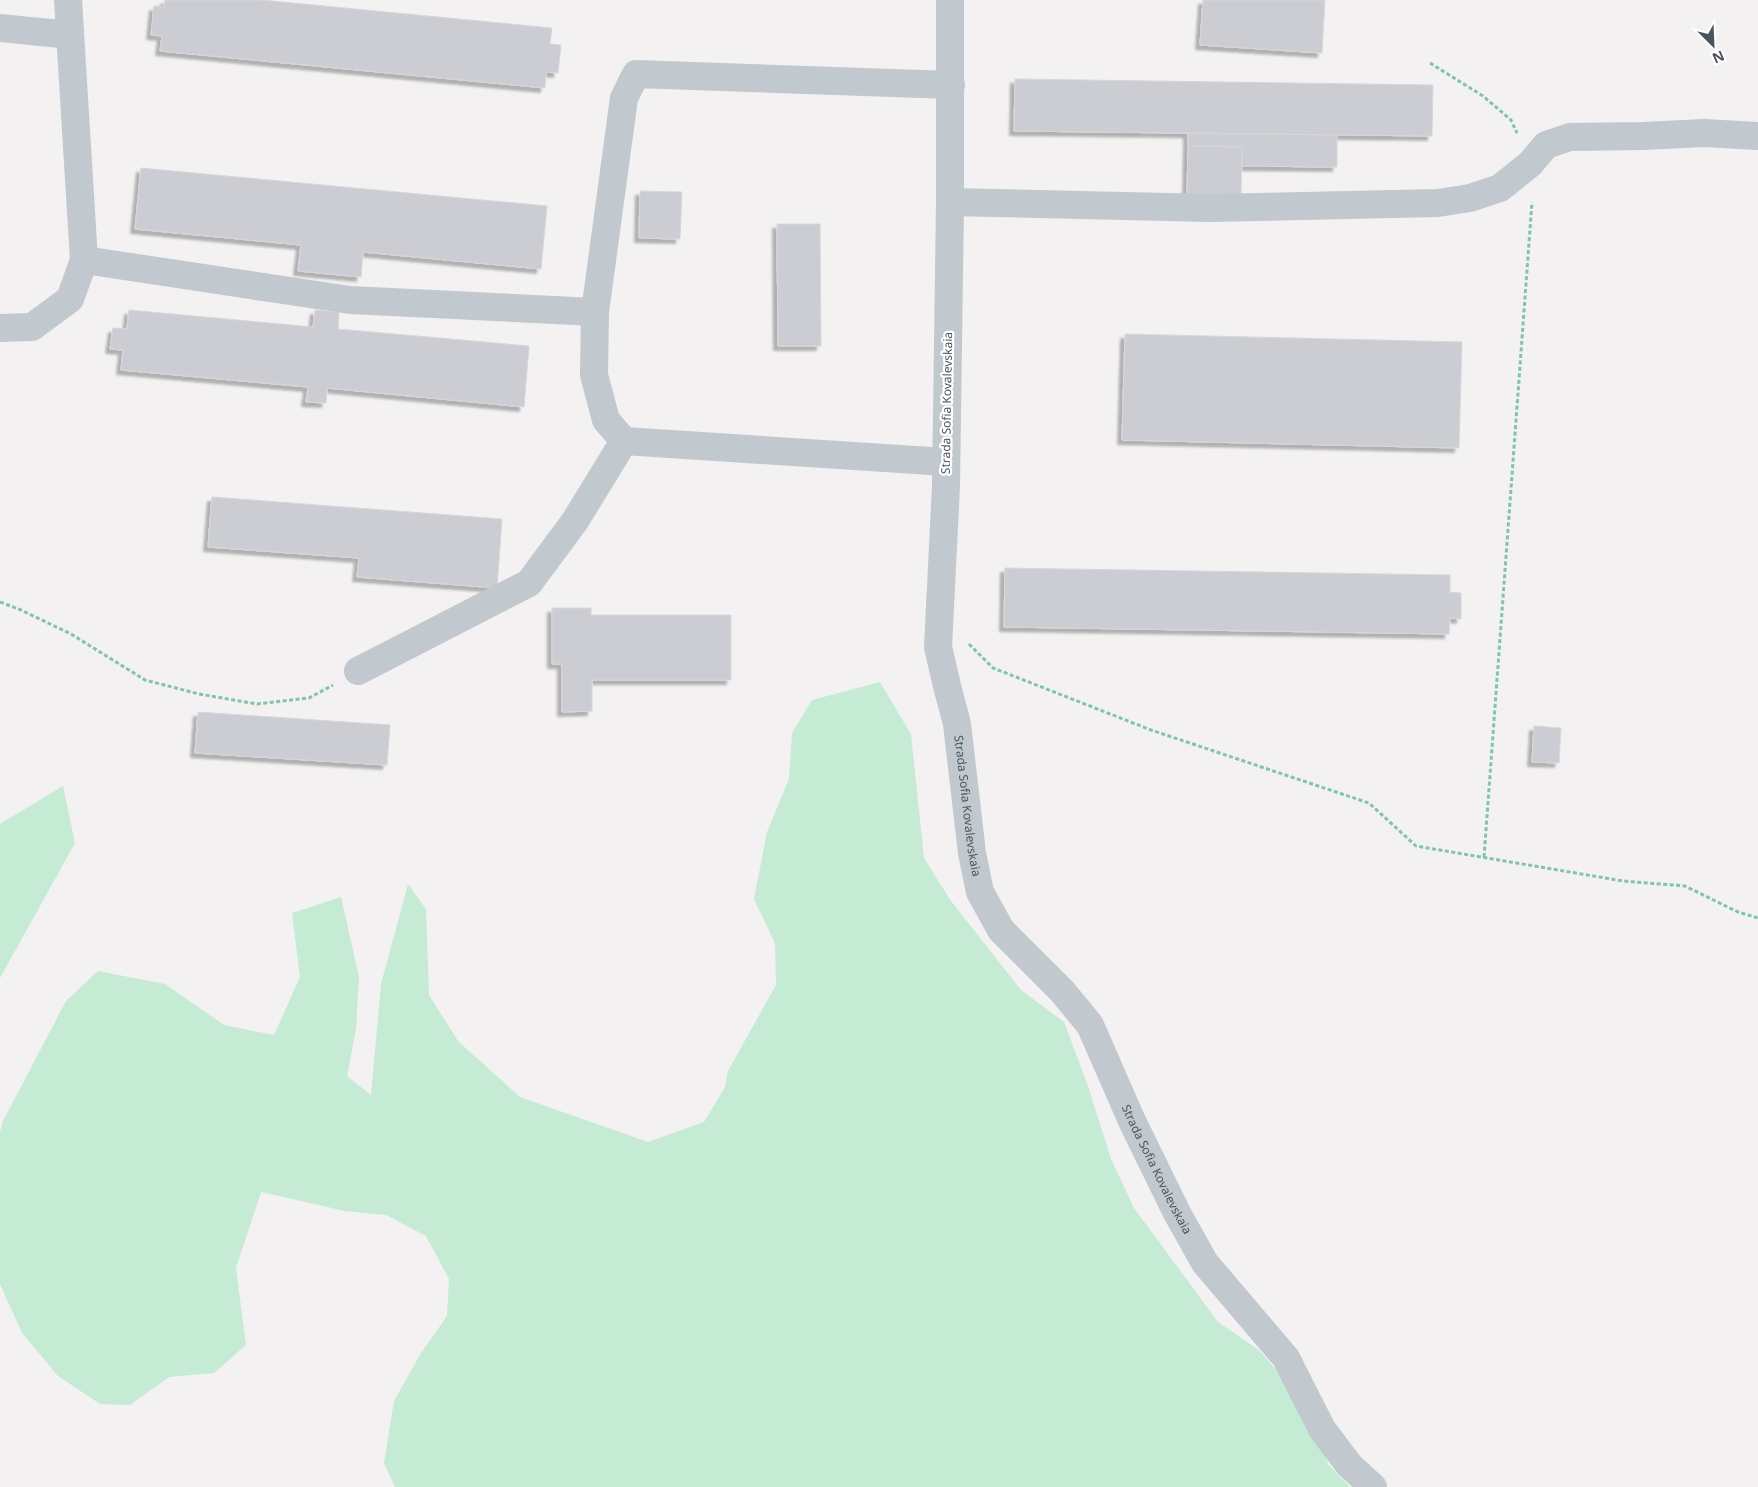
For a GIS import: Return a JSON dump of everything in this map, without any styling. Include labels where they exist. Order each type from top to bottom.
[{"type":"street","points":[[0,328],[32,328],[70,299],[84,260],[68,0]]},
{"type":"street","name":"Strada Sofia Kovalevskaia","points":[[950,0],[950,202],[946,462],[938,648],[957,724],[972,854],[980,892],[1000,930],[1062,991],[1090,1025],[1136,1130],[1205,1263],[1286,1358],[1322,1429],[1349,1465],[1373,1487]]},
{"type":"street","points":[[0,28],[70,35]]},
{"type":"street","points":[[946,462],[624,441],[606,420],[594,375],[595,312],[624,98],[636,74],[951,85]]},
{"type":"street","points":[[950,202],[1210,208],[1438,203],[1470,198],[1500,188],[1530,164],[1546,145],[1570,137],[1704,133],[1758,136]]},
{"type":"street","points":[[84,260],[350,300],[595,312]]},
{"type":"street","points":[[358,671],[529,583],[575,521],[624,441]]},
{"type":"path","points":[[1430,63],[1483,96],[1511,120],[1530,164],[1532,198],[1484,857]]},
{"type":"path","points":[[941,600],[963,638],[993,668],[1151,730],[1369,804],[1416,846],[1623,881],[1685,886],[1738,912],[1758,918]]},
{"type":"path","points":[[0,602],[71,634],[145,680],[199,694],[257,704],[309,698],[358,671]]},
{"type":"green space","points":[[880,682],[911,734],[924,858],[951,901],[1021,990],[1064,1022],[1088,1086],[1111,1159],[1134,1208],[1218,1322],[1259,1350],[1313,1413],[1328,1464],[1350,1487],[395,1487],[384,1463],[394,1401],[421,1353],[447,1316],[449,1279],[426,1236],[386,1215],[345,1211],[261,1192],[236,1268],[246,1345],[214,1373],[169,1377],[130,1405],[100,1404],[58,1376],[22,1333],[0,1284],[0,1132],[3,1121],[66,1001],[98,971],[165,984],[224,1025],[274,1035],[300,977],[292,913],[341,897],[359,977],[356,1029],[347,1076],[371,1095],[381,984],[408,884],[426,909],[429,995],[458,1041],[520,1097],[648,1142],[704,1122],[725,1087],[728,1071],[776,985],[775,943],[754,899],[767,832],[789,779],[792,733],[812,700]]},
{"type":"green space","points":[[63,786],[75,843],[0,978],[0,824]]},
{"type":"building","points":[[165,0],[262,0],[552,28],[550,44],[561,45],[558,73],[546,72],[545,88],[160,51],[162,36],[151,35],[154,6],[164,7]]},
{"type":"building","points":[[1203,0],[1325,0],[1322,53],[1200,45]]},
{"type":"building","points":[[1015,79],[1433,85],[1432,136],[1014,131]]},
{"type":"building","points":[[1188,133],[1337,135],[1337,167],[1242,166],[1242,147],[1188,146]]},
{"type":"building","points":[[1188,146],[1242,147],[1241,198],[1187,197]]},
{"type":"building","points":[[141,168],[547,206],[541,269],[363,252],[361,277],[298,271],[301,245],[135,229]]},
{"type":"building","points":[[640,191],[682,192],[680,239],[639,238]]},
{"type":"building","points":[[777,224],[820,224],[821,346],[778,346]]},
{"type":"building","points":[[129,310],[313,327],[315,310],[339,312],[338,329],[529,346],[524,407],[327,388],[326,403],[306,402],[308,387],[121,370],[123,350],[110,349],[113,328],[127,329]]},
{"type":"building","points":[[1125,334],[1462,342],[1459,448],[1122,440]]},
{"type":"building","points":[[212,497],[502,519],[497,588],[357,577],[359,558],[208,547]]},
{"type":"building","points":[[1005,568],[1450,575],[1450,592],[1461,593],[1461,619],[1450,618],[1449,634],[1004,627]]},
{"type":"building","points":[[552,608],[591,608],[591,615],[731,615],[731,680],[592,680],[592,711],[562,712],[562,664],[552,664]]},
{"type":"building","points":[[198,712],[390,725],[387,765],[195,753]]},
{"type":"building","points":[[1534,726],[1561,728],[1559,763],[1532,762]]}]
